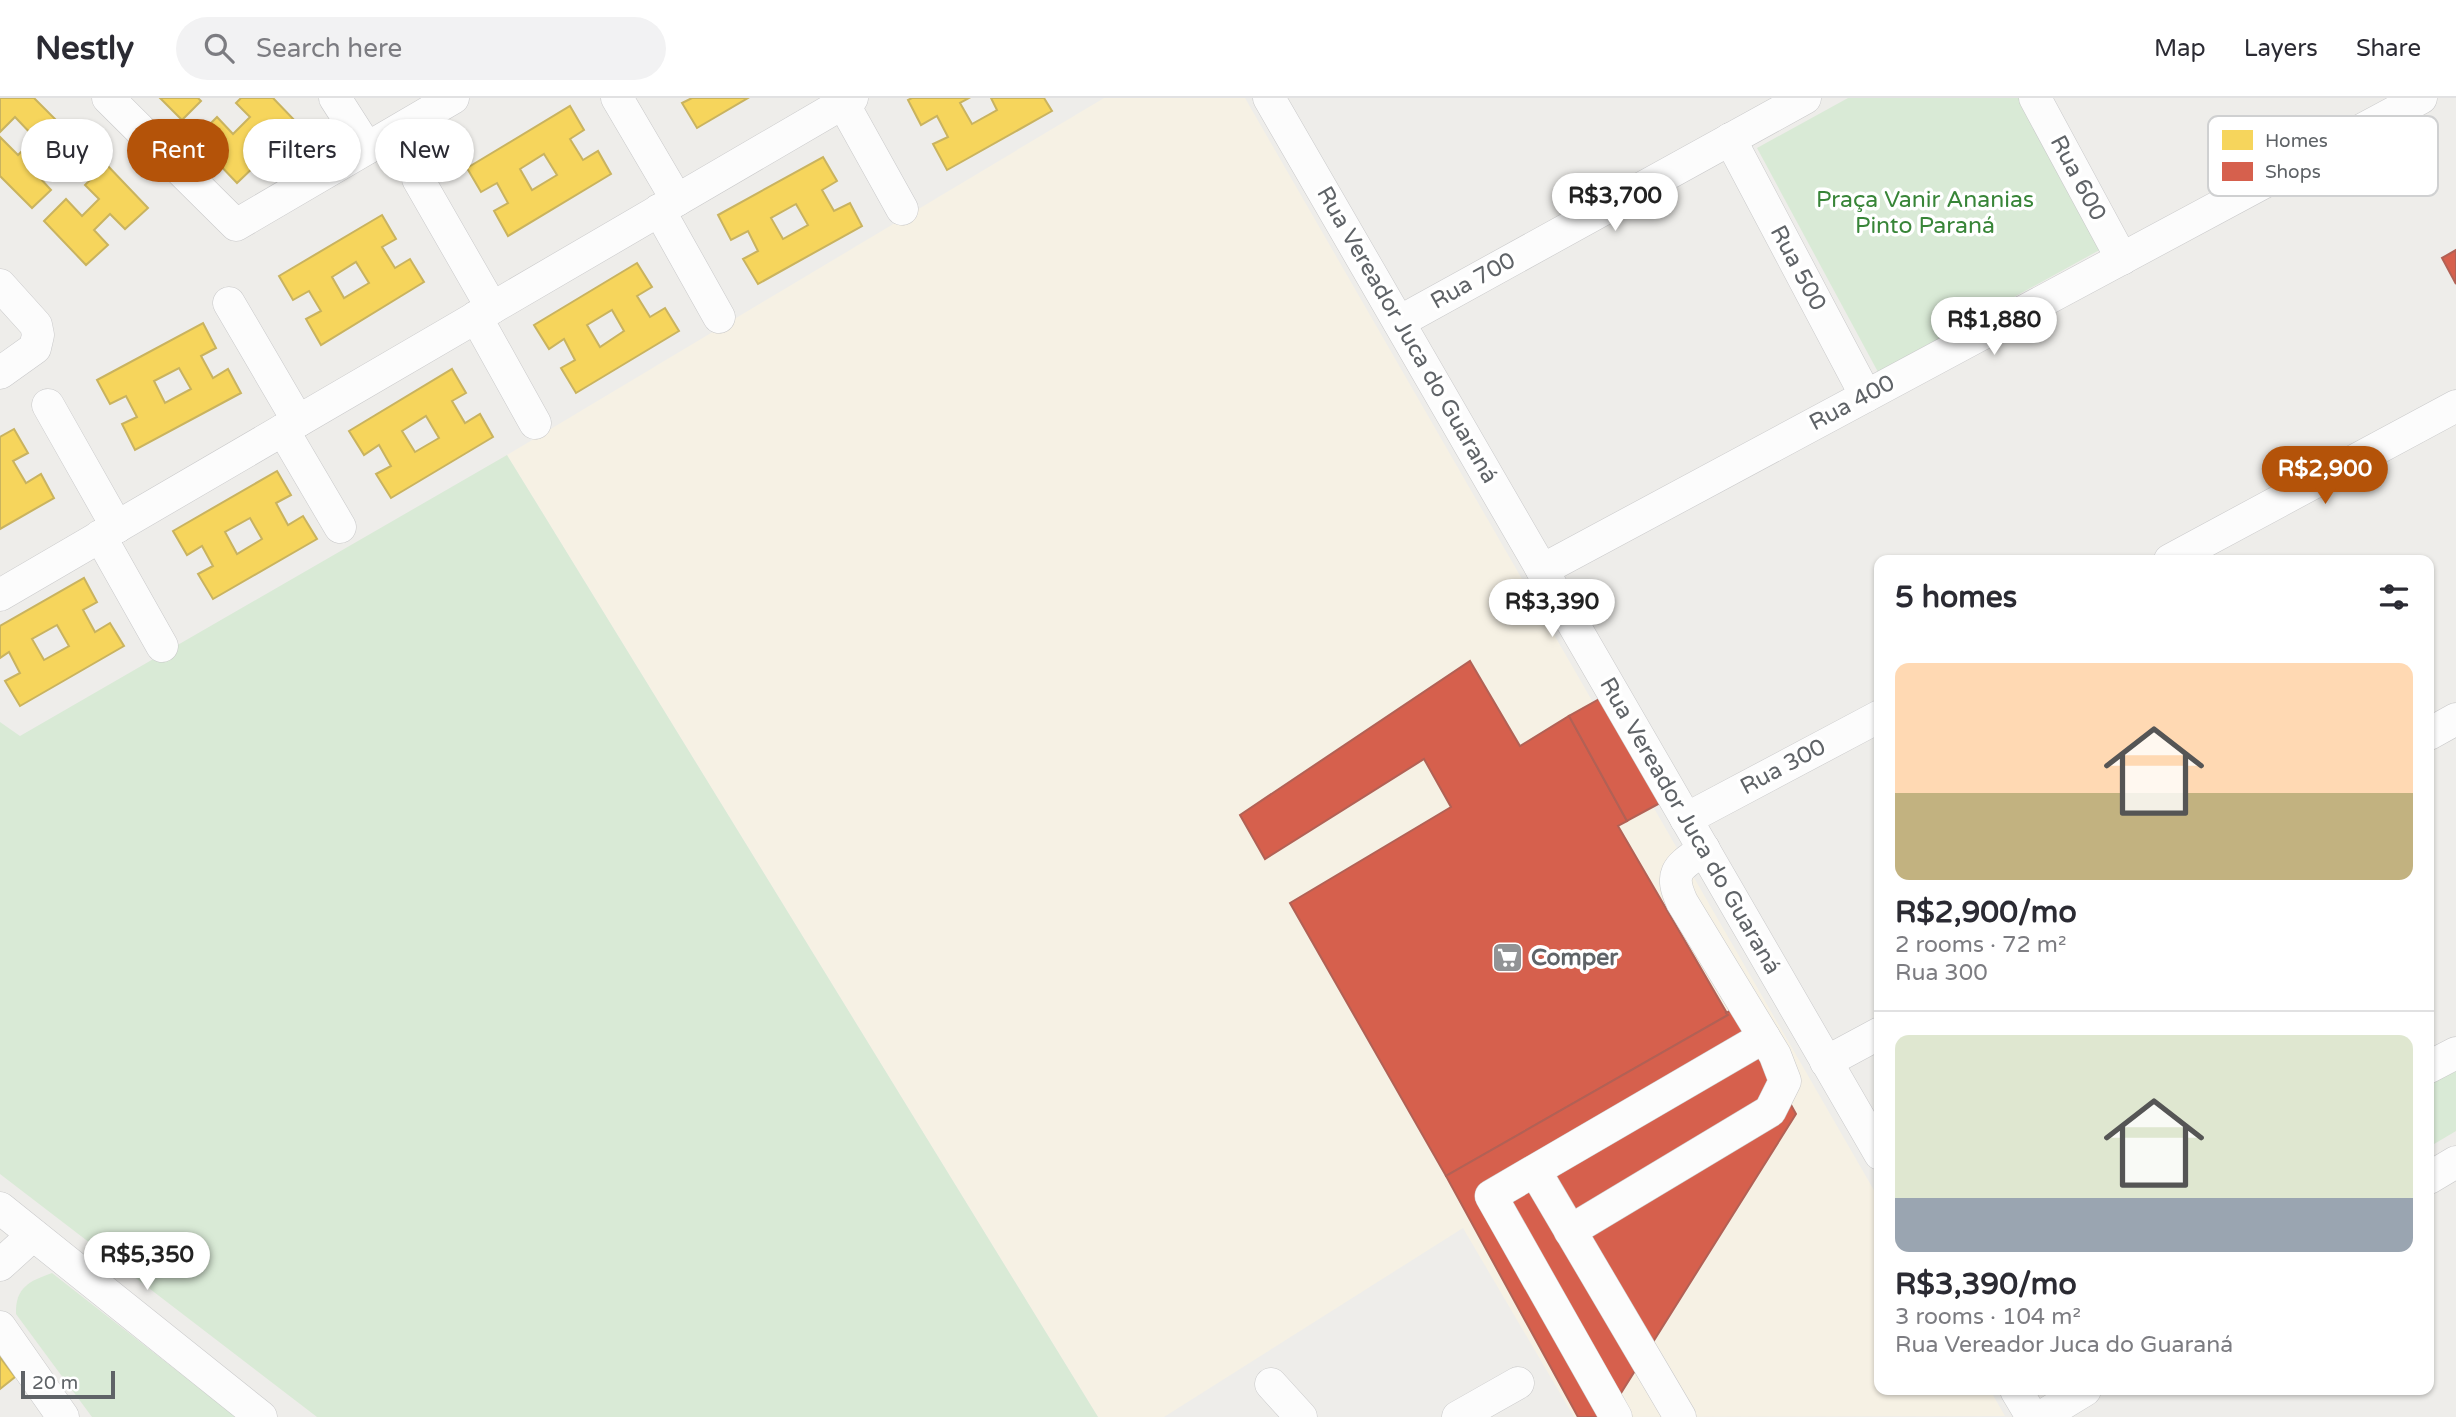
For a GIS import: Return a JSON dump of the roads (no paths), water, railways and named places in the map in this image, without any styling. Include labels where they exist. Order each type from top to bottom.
[{"type":"street","points":[[108,98],[236,225],[453,98]]},
{"type":"street","points":[[335,98],[367,148]]},
{"type":"street","points":[[617,98],[719,317]]},
{"type":"street","name":"Rua Vereador Juca do Guaraná","points":[[1269,98],[1874,1144]]},
{"type":"street","name":"Rua 700","points":[[1399,322],[1805,98]]},
{"type":"street","name":"Rua 600","points":[[2035,98],[2122,259]]},
{"type":"street","name":"Rua 400","points":[[2388,116],[2421,98]]},
{"type":"street","points":[[0,595],[847,101],[902,209]]},
{"type":"street","name":"Rua 500","points":[[1730,139],[1866,396]]},
{"type":"street","points":[[419,182],[535,423]]},
{"type":"street","name":"Rua 400","points":[[1542,570],[2239,196]]},
{"type":"street","points":[[0,285],[36,325],[38,335],[35,348],[0,373]]},
{"type":"street","points":[[229,303],[340,527]]},
{"type":"street","points":[[48,405],[162,646]]},
{"type":"street","points":[[2179,555],[2456,406]]},
{"type":"street","name":"Rua 300","points":[[1686,819],[1874,719]]},
{"type":"street","points":[[2434,731],[2456,719]]},
{"type":"street","points":[[1570,1231],[1770,1111],[1785,1081],[1764,1037],[1676,888],[1675,879],[1681,865],[1704,849]]},
{"type":"street","points":[[1826,1062],[1874,1036]]},
{"type":"street","points":[[1616,1417],[1490,1196],[1764,1037]]},
{"type":"street","points":[[2434,1064],[2456,1053]]},
{"type":"street","points":[[2434,1175],[2456,1162]]},
{"type":"street","points":[[1535,1171],[1680,1417]]},
{"type":"street","points":[[0,1208],[261,1417]]},
{"type":"street","points":[[0,1265],[33,1235]]},
{"type":"street","points":[[0,1327],[62,1417]]},
{"type":"street","points":[[1458,1417],[1518,1383]]},
{"type":"street","points":[[1272,1384],[1301,1417]]},
{"type":"street","points":[[2019,1395],[2032,1417]]},
{"type":"street","points":[[2041,1417],[2077,1395]]},
{"type":"place","name":"Comper","points":[[1508,958]]},
{"type":"park label","name":"Praça Vanir Ananias Pinto Paraná","points":[[1925,213]]}]
